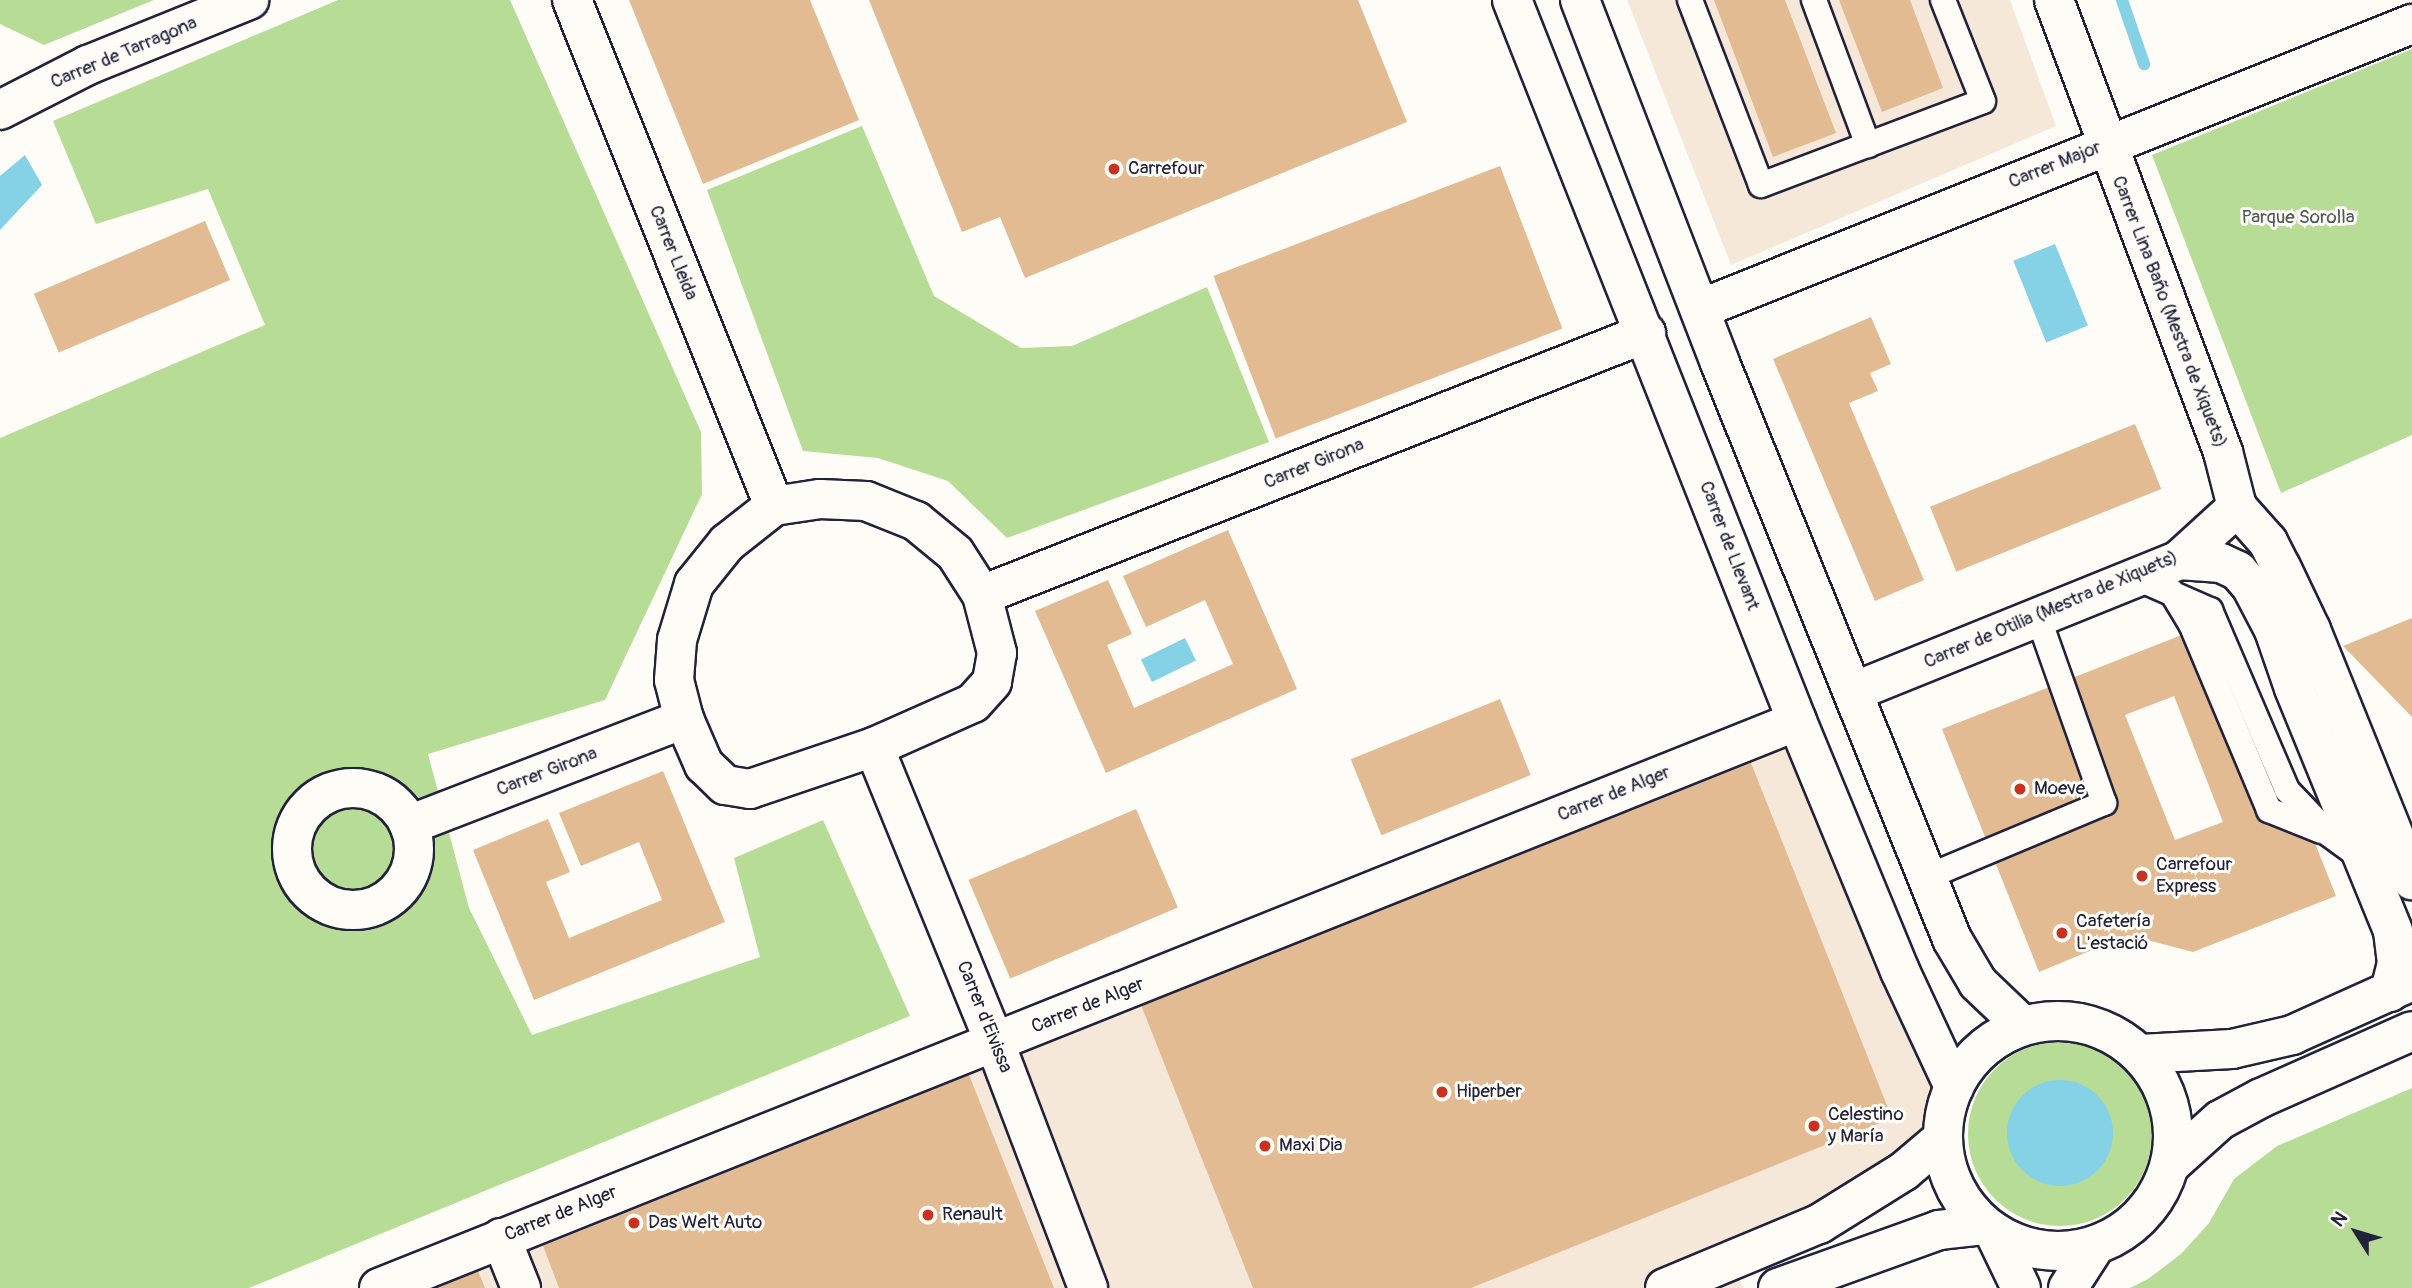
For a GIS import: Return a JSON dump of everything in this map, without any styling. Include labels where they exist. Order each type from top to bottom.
[{"type":"street","name":"Carrer de Tarragona","points":[[0,110],[88,65],[249,0]]},
{"type":"street","name":"Carrer Lleida","points":[[572,0],[774,506]]},
{"type":"street","name":"Carrer de Llevant","points":[[1512,0],[1646,333],[1797,721],[1900,971],[1954,1087]]},
{"type":"street","points":[[1580,0],[1700,309],[1952,939],[1978,983],[2023,1026]]},
{"type":"street","name":"Carrer Lina Baño (Mestra de Xiquets)","points":[[2054,0],[2222,452],[2236,507]]},
{"type":"street","name":"Carrer Major","points":[[1700,309],[2412,24]]},
{"type":"street","name":"Carrer Girona","points":[[982,595],[1646,333]]},
{"type":"street","points":[[820,499],[866,500],[916,520],[956,553],[982,595],[998,653],[992,682],[973,703],[874,747],[750,789],[725,785],[704,765],[684,719],[674,680],[677,640],[694,584],[727,542],[774,506],[820,499]]},
{"type":"street","points":[[2236,507],[2268,542],[2311,630],[2412,880]]},
{"type":"street","name":"Carrer de Otilia (Mestra de Xiquets)","points":[[1853,692],[2038,617],[2162,576],[2236,507]]},
{"type":"street","points":[[2140,1054],[2232,1049],[2292,1035],[2401,986],[2393,931],[2362,859],[2274,630],[2251,586],[2238,570],[2221,563],[2162,576]]},
{"type":"street","name":"Carrer Girona","points":[[410,825],[684,719]]},
{"type":"street","name":"Carrer de Alger","points":[[379,1288],[1797,721]]},
{"type":"street","name":"Carrer d'Eivissa","points":[[874,747],[995,1043],[1088,1288]]},
{"type":"street","points":[[1787,1286],[1939,1230],[1989,1229],[2017,1244],[2043,1251],[2069,1251],[2095,1245],[2121,1233],[2143,1214],[2160,1191],[2171,1164],[2174,1134],[2170,1105],[2158,1077],[2140,1054],[2120,1038],[2085,1024],[2048,1021],[2023,1026],[1995,1040],[1971,1060],[1954,1087],[1945,1113],[1942,1138],[1948,1170],[1962,1200],[1989,1229],[2021,1288]]},
{"type":"street","points":[[2171,1164],[2220,1120],[2250,1103],[2412,1031]]},
{"type":"street","points":[[1665,1288],[1819,1224],[1904,1171],[1942,1138]]},
{"type":"street","points":[[501,1238],[521,1288]]},
{"type":"street","points":[[2068,1288],[2095,1245]]},
{"type":"lane","points":[[1690,0],[1761,185],[1983,102],[1943,0]]},
{"type":"lane","points":[[1814,0],[1868,145]]},
{"type":"lane","points":[[2162,576],[2191,624],[2269,810],[2330,835],[2362,859]]},
{"type":"lane","points":[[1927,877],[2104,803],[2038,617]]},
{"type":"shaded area","points":[[1627,0],[2010,0],[2056,126],[1731,265]]},
{"type":"shaded area","points":[[1797,721],[1954,1087],[1945,1113],[1943,1138],[1733,1261],[1743,1288],[379,1288]]},
{"type":"green space","points":[[0,0],[154,0],[44,45],[0,24]]},
{"type":"green space","points":[[338,0],[510,0],[701,432],[702,494],[605,700],[428,754],[469,908],[532,1035],[760,957],[734,858],[823,820],[910,1016],[249,1288],[0,1288],[0,438],[265,325],[208,189],[96,224],[53,121]]},
{"type":"green space","name":"Parque Sorolla","points":[[2412,49],[2412,435],[2281,493],[2152,155]]},
{"type":"green space","points":[[862,126],[934,296],[1021,348],[1072,346],[1207,287],[1269,442],[1007,538],[948,481],[878,458],[803,451],[707,190]]},
{"type":"green space","points":[[2060,1042],[2078,1043],[2095,1049],[2111,1057],[2125,1069],[2137,1083],[2145,1099],[2151,1116],[2151,1152],[2145,1169],[2137,1185],[2125,1199],[2111,1211],[2095,1219],[2078,1225],[2060,1226],[2042,1225],[2025,1219],[2009,1211],[1995,1199],[1983,1185],[1975,1169],[1969,1152],[1968,1134],[1969,1116],[1975,1099],[1983,1083],[1995,1069],[2009,1057],[2025,1049],[2042,1043]]},
{"type":"green space","points":[[2412,1088],[2412,1288],[2130,1288],[2148,1279],[2181,1254],[2209,1223],[2234,1179],[2277,1146]]},
{"type":"water","points":[[25,155],[42,185],[0,230],[0,176]]},
{"type":"water","points":[[2055,244],[2088,326],[2046,342],[2013,261]]},
{"type":"water","points":[[1185,638],[1196,660],[1152,682],[1141,659]]},
{"type":"water","points":[[2060,1080],[2080,1084],[2097,1096],[2109,1113],[2113,1133],[2109,1153],[2097,1170],[2080,1182],[2060,1186],[2040,1182],[2023,1170],[2011,1153],[2007,1133],[2011,1113],[2023,1096],[2040,1084]]},
{"type":"building","points":[[629,0],[810,0],[859,120],[703,184]]},
{"type":"building","name":"Carrefour","points":[[869,0],[1358,0],[1407,122],[1025,278],[1000,217],[962,232]]},
{"type":"building","points":[[1714,0],[1785,0],[1836,133],[1773,157]]},
{"type":"building","points":[[1839,0],[1910,0],[1943,88],[1882,112]]},
{"type":"building","points":[[1500,166],[1562,328],[1276,438],[1213,276]]},
{"type":"building","points":[[205,221],[230,280],[59,353],[34,294]]},
{"type":"building","points":[[1871,317],[1891,364],[1870,373],[1878,391],[1849,403],[1924,580],[1875,601],[1773,359]]},
{"type":"building","points":[[2135,424],[2161,489],[1956,572],[1930,507]]},
{"type":"building","points":[[1228,530],[1297,689],[1106,773],[1035,611],[1108,580],[1132,634],[1107,645],[1134,708],[1233,664],[1205,600],[1146,627],[1123,576]]},
{"type":"building","points":[[2225,618],[2336,896],[2193,952],[2128,935],[2039,972],[1942,729]],"holes":[[[2174,696],[2223,822],[2175,840],[2125,715]]]},
{"type":"building","points":[[2412,618],[2412,717],[2343,646]]},
{"type":"building","points":[[1500,699],[1531,775],[1381,835],[1351,759]]},
{"type":"building","points":[[1751,763],[1892,1118],[1471,1288],[1253,1288],[1141,1005]]},
{"type":"building","points":[[663,771],[725,922],[534,1000],[473,850],[548,819],[570,872],[546,882],[569,938],[662,900],[639,842],[581,866],[559,813]]},
{"type":"building","points":[[1136,809],[1178,907],[1010,979],[968,880]]},
{"type":"building","points":[[969,1075],[1054,1288],[559,1288],[543,1246]]},
{"type":"building","points":[[478,1271],[485,1288],[438,1288]]},
{"type":"waterway","points":[[2122,0],[2144,64]]},
{"type":"place","name":"Carrefour","points":[[1114,169]]},
{"type":"place","name":"Moeve","points":[[2020,789]]},
{"type":"place","name":"Carrefour Express","points":[[2142,876]]},
{"type":"place","name":"Cafetería L'estació","points":[[2062,933]]},
{"type":"place","name":"Hiperber","points":[[1442,1092]]},
{"type":"place","name":"Celestino y María","points":[[1814,1126]]},
{"type":"place","name":"Maxi Dia","points":[[1265,1146]]},
{"type":"place","name":"Renault","points":[[928,1215]]},
{"type":"place","name":"Das Welt Auto","points":[[634,1223]]}]
